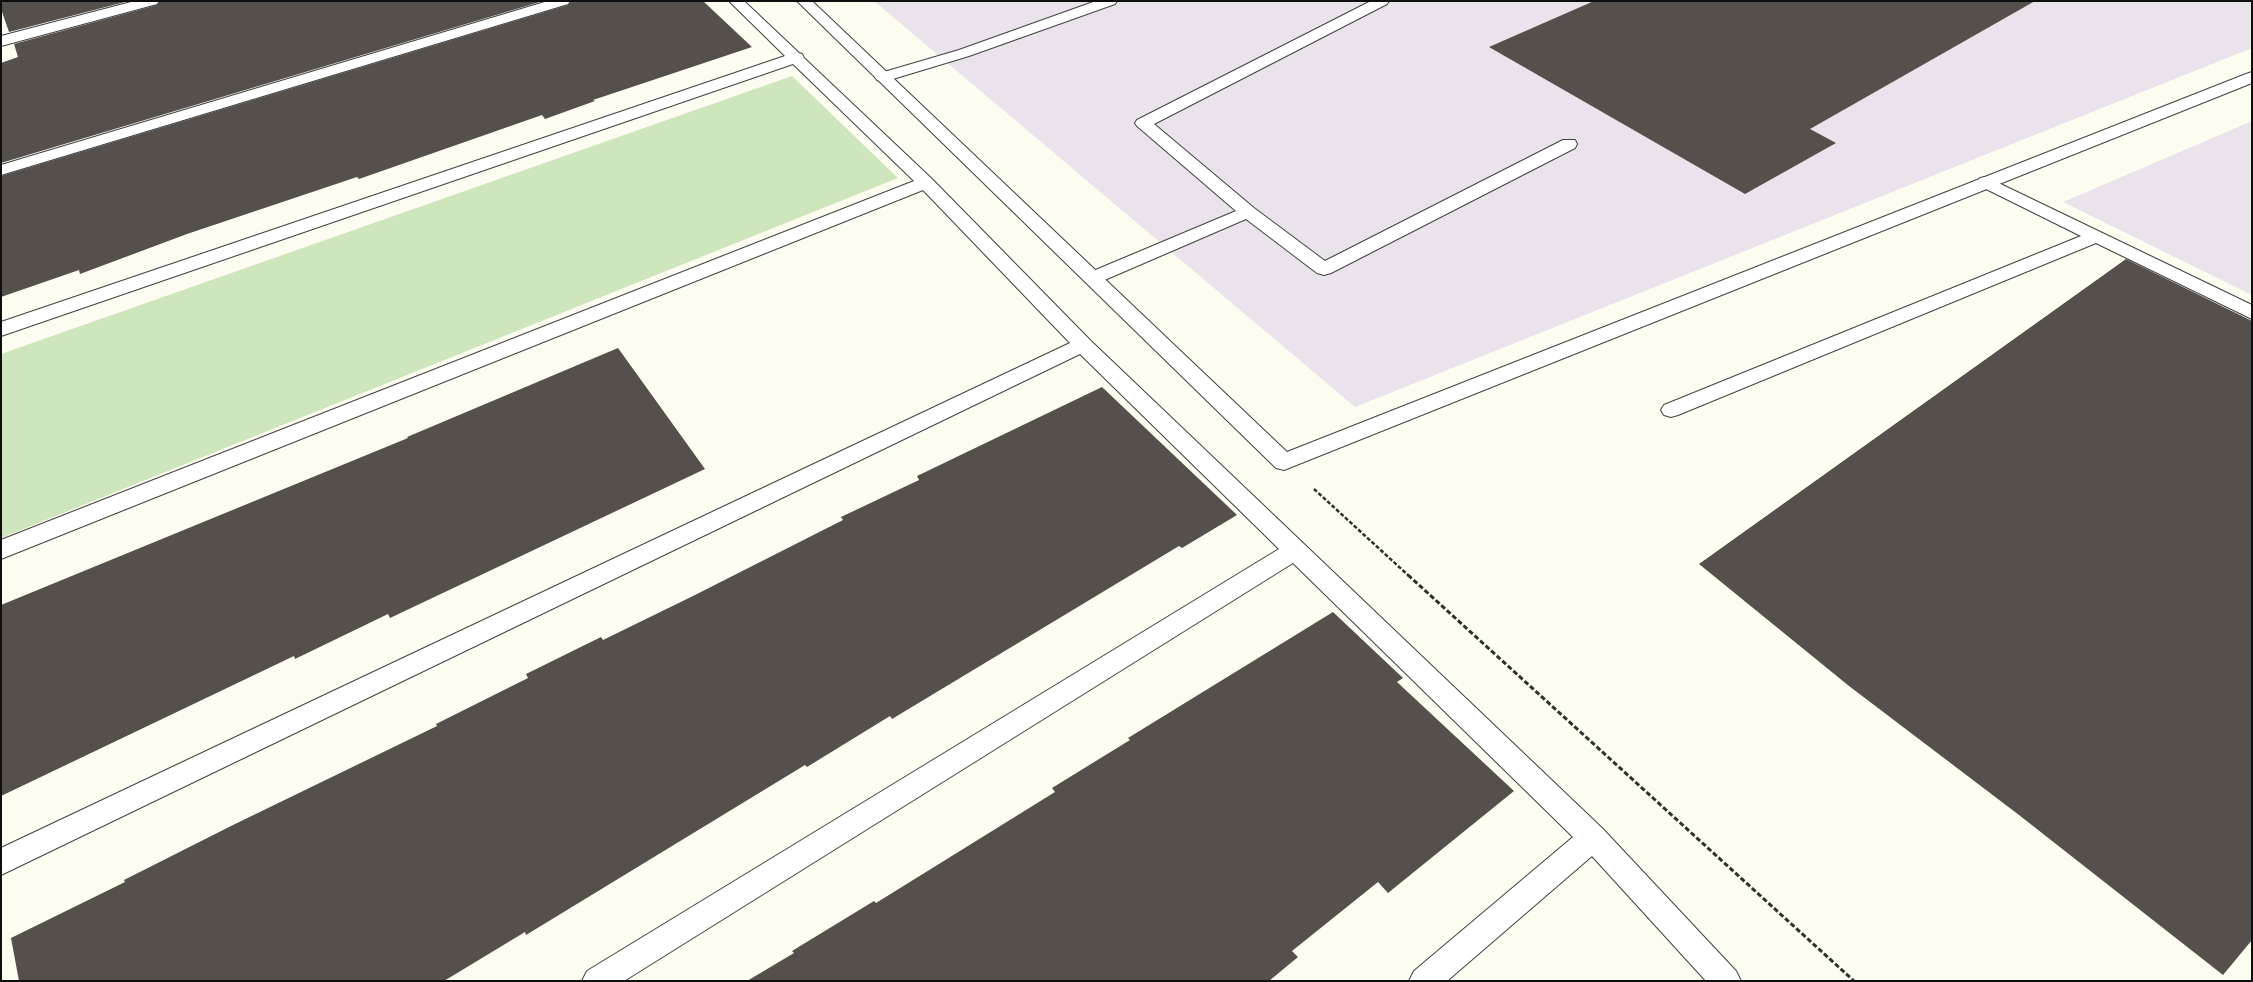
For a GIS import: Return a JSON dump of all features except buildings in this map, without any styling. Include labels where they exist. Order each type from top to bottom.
[{"type":"street","points":[[1,41],[152,1]]},
{"type":"street","points":[[1,170],[563,1]]},
{"type":"street","points":[[736,1],[926,183],[1084,346],[1294,551],[1593,838],[1726,981]]},
{"type":"street","points":[[804,1],[1284,462],[2252,77]]},
{"type":"street","points":[[883,77],[964,53],[1110,1]]},
{"type":"street","points":[[1382,1],[1143,123],[1248,212],[1324,269],[1569,144]]},
{"type":"street","points":[[1,329],[797,58]]},
{"type":"street","points":[[1986,182],[2252,313]]},
{"type":"street","points":[[1,550],[926,183]]},
{"type":"street","points":[[1093,278],[1248,212]]},
{"type":"street","points":[[1671,410],[2095,237]]},
{"type":"street","points":[[1,862],[1060,356],[1084,346]]},
{"type":"street","points":[[597,981],[1294,551]]},
{"type":"street","points":[[1424,981],[1593,838]]},
{"type":"path","points":[[1284,462],[1854,981]]},
{"type":"shaded area","points":[[874,1],[2252,1],[2252,48],[1355,407]]},
{"type":"shaded area","points":[[2252,121],[2252,295],[2063,202]]},
{"type":"green space","points":[[792,76],[898,178],[1,538],[1,354]]}]
